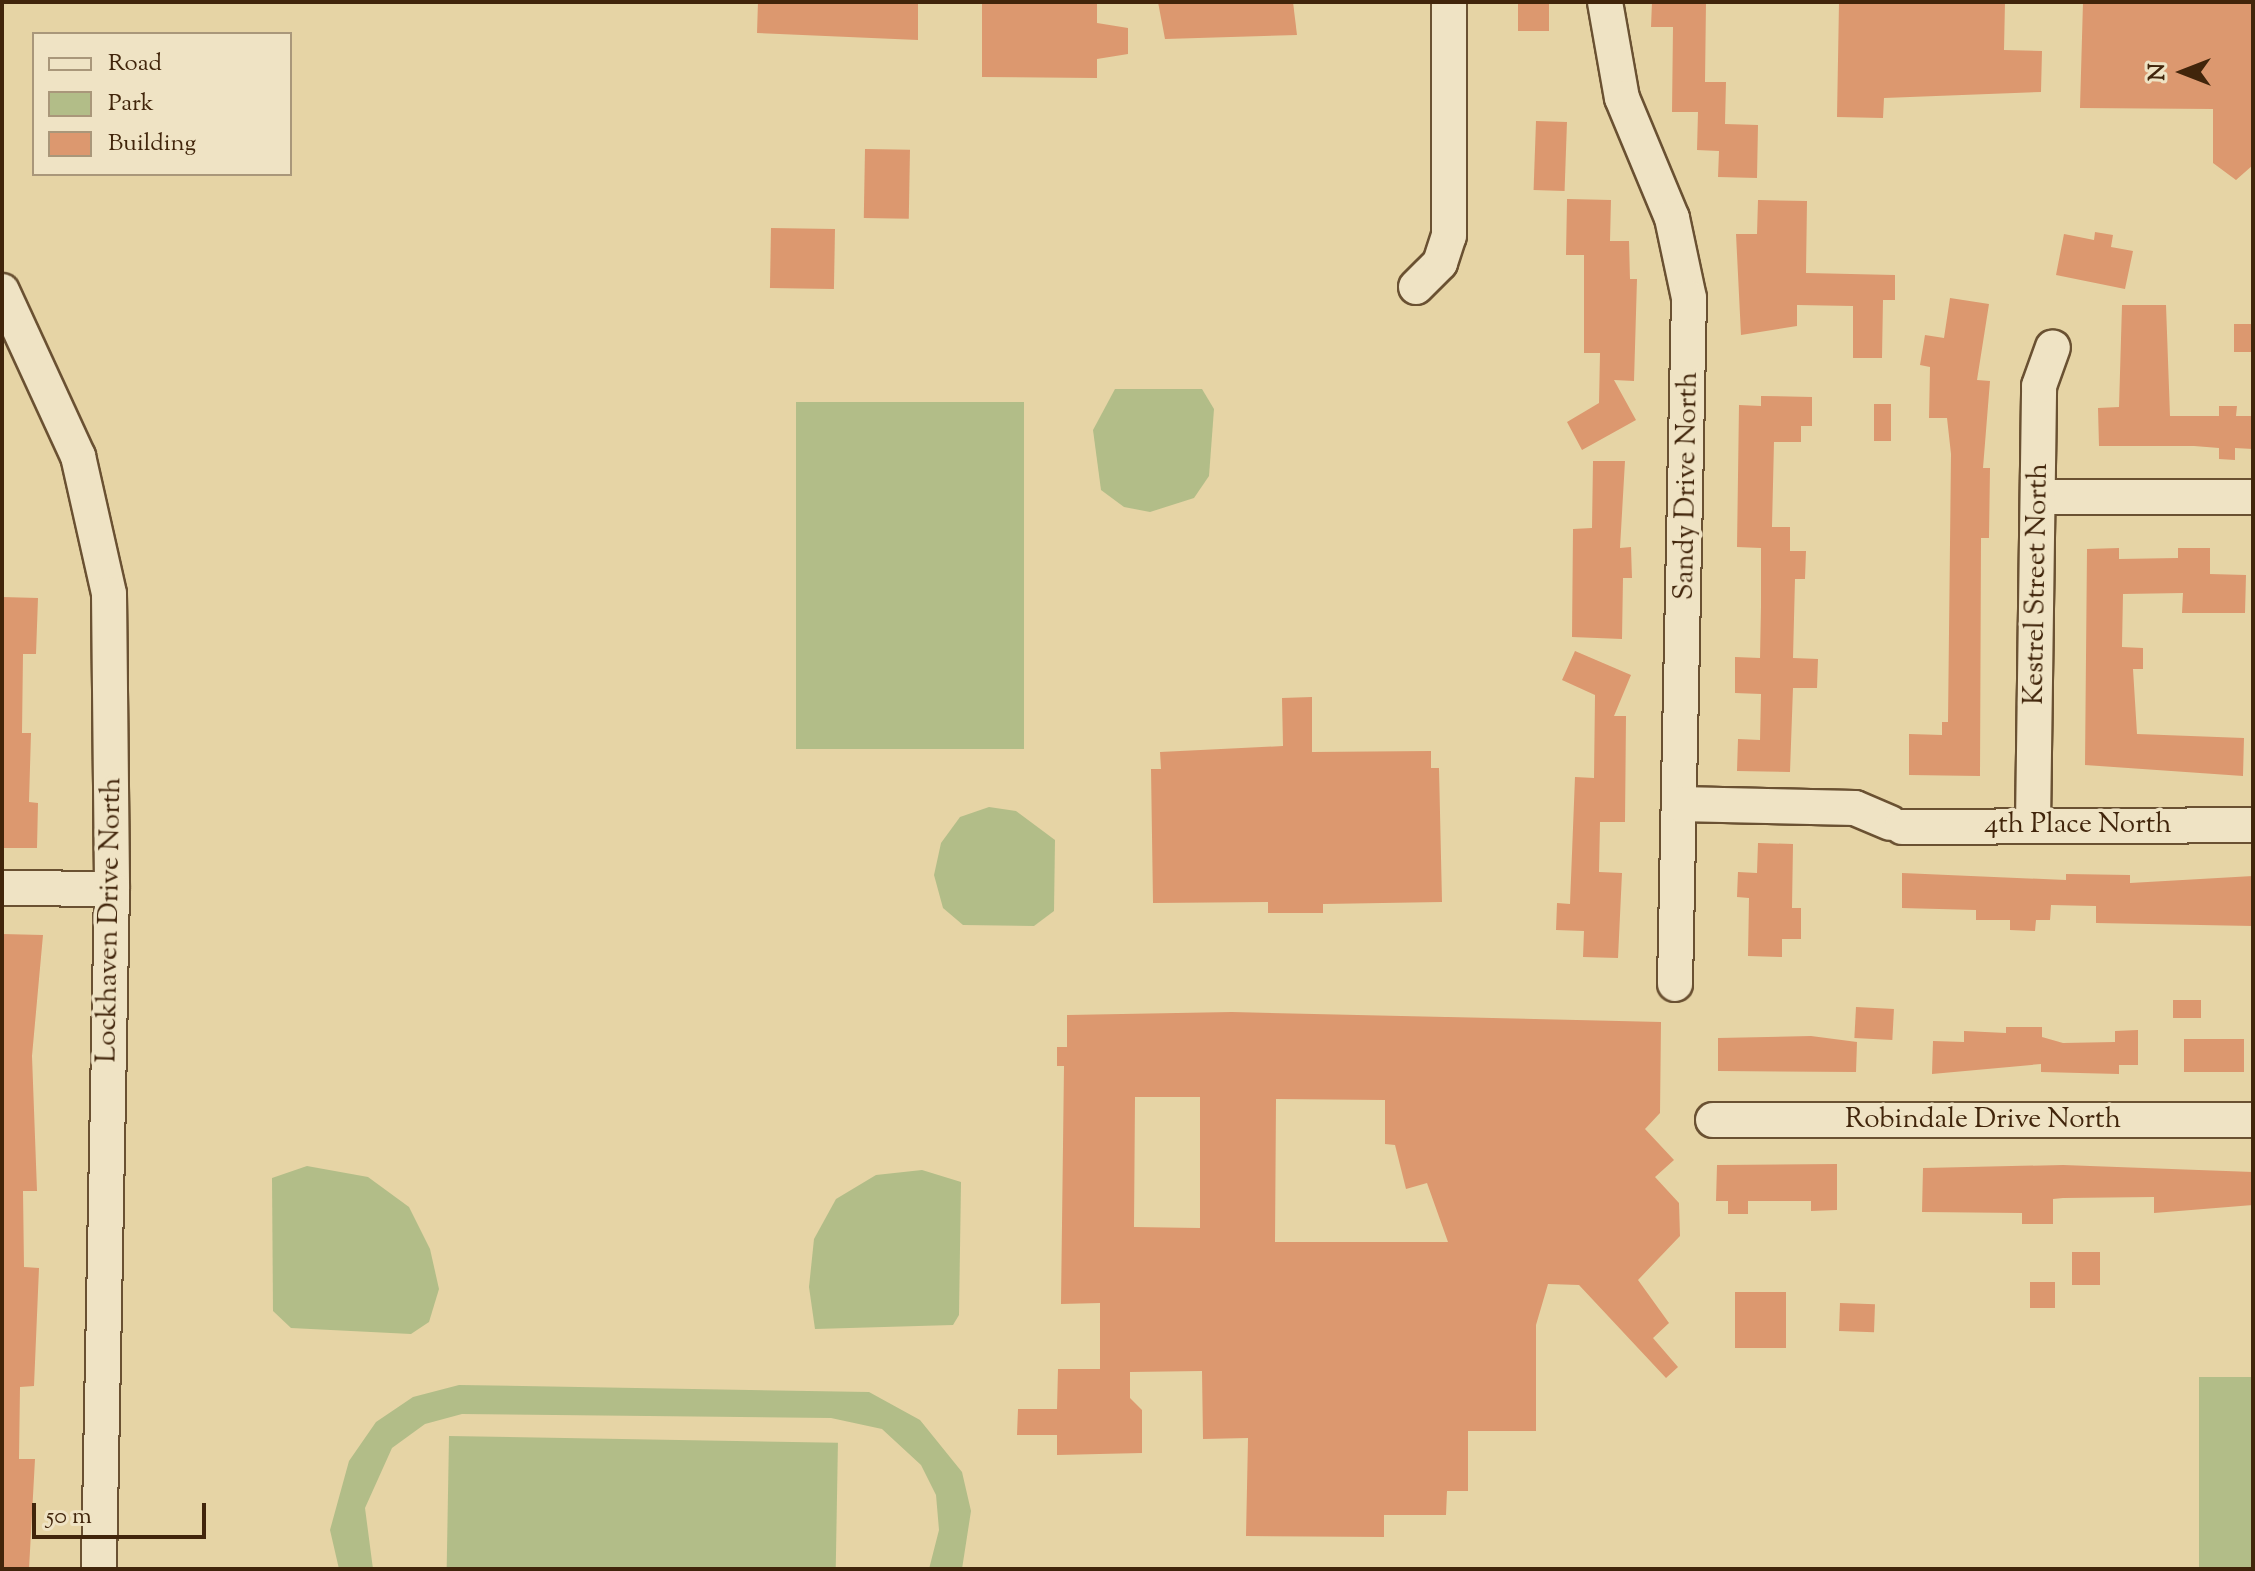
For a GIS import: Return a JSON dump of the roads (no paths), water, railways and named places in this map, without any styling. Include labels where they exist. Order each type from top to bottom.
[{"type":"street","points":[[1416,287],[1440,263],[1449,236],[1449,2]]},
{"type":"street","name":"Sandy Drive North","points":[[1605,2],[1618,87],[1672,218],[1689,298],[1675,984]]},
{"type":"street","name":"Lockhaven Drive North","points":[[2,291],[59,403],[103,546],[113,678],[99,1569]]},
{"type":"street","name":"Kestrel Street North","points":[[2033,824],[2039,386],[2053,347]]},
{"type":"street","points":[[2038,497],[2253,497]]},
{"type":"street","name":"4th Place North","points":[[1679,804],[1855,808],[1896,825],[2253,825]]},
{"type":"street","points":[[2,888],[112,889]]},
{"type":"street","name":"Robindale Drive North","points":[[1713,1120],[2253,1120]]}]
